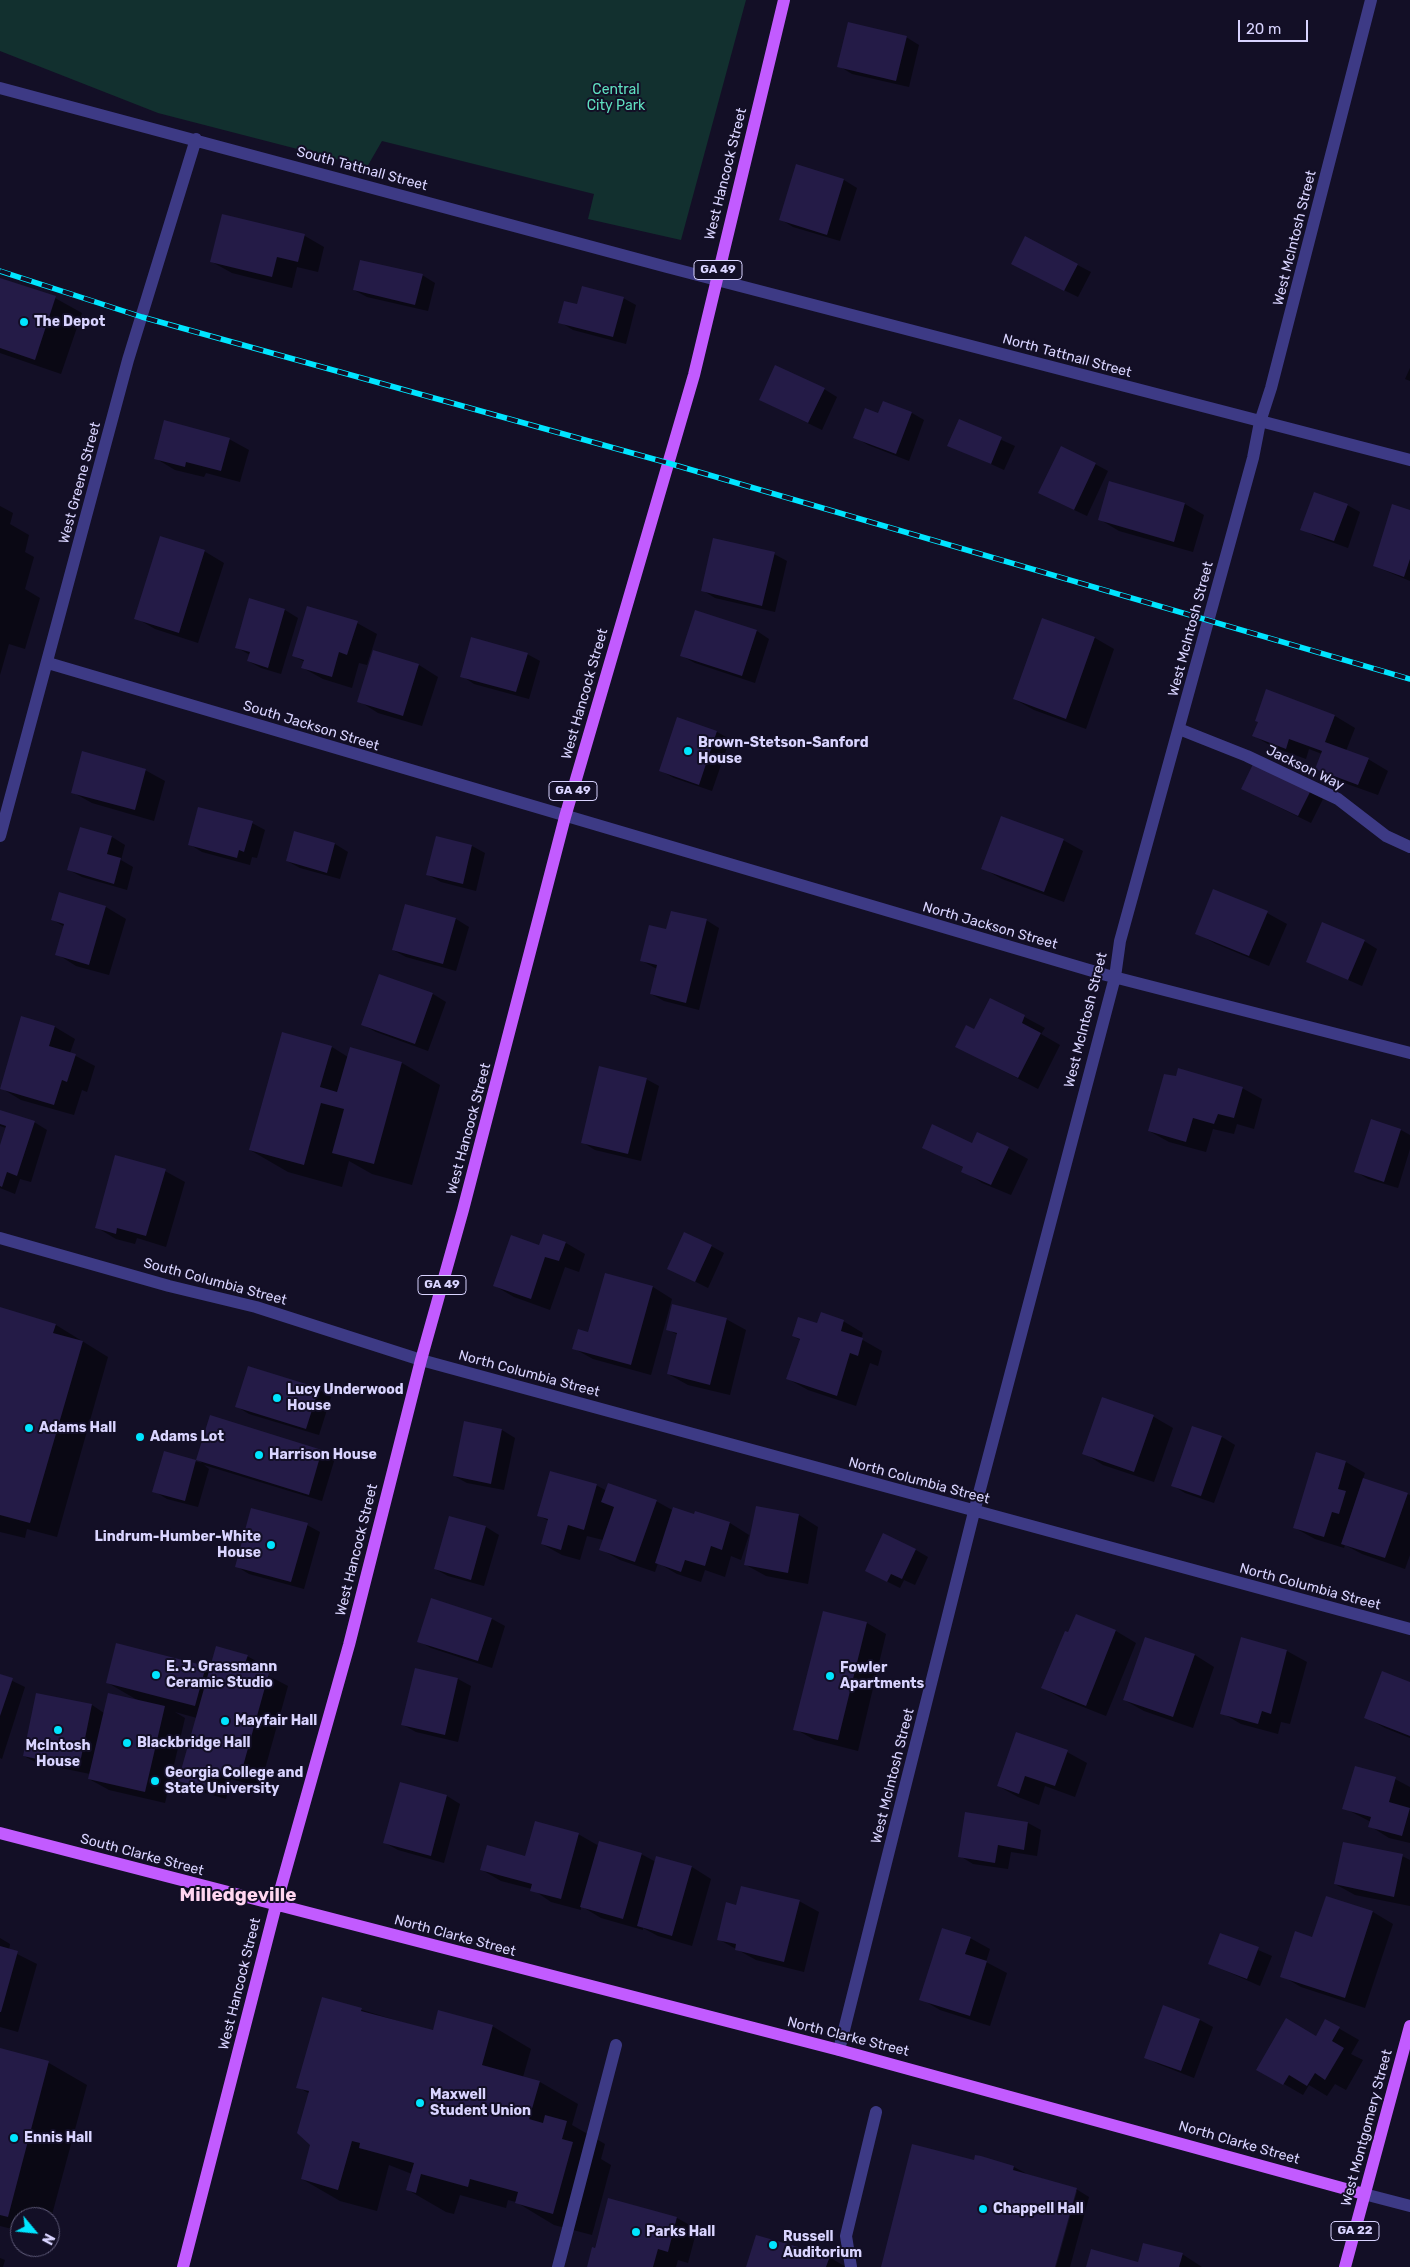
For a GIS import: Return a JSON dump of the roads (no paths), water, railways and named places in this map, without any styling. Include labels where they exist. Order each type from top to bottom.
[{"type":"main road","name":"West Hancock Street","points":[[183,2267],[276,1905],[349,1645],[421,1360],[463,1210],[565,817],[694,375],[784,0]]},
{"type":"main road","name":"South Clarke Street","points":[[0,1833],[276,1905]]},
{"type":"main road","name":"North Clarke Street","points":[[276,1905],[839,2050],[1364,2194]]},
{"type":"main road","name":"West Montgomery Street","points":[[1345,2267],[1410,2026]]},
{"type":"street","name":"West McIntosh Street","points":[[839,2050],[974,1512],[1114,977],[1120,941],[1253,458],[1260,422],[1271,388],[1371,0]]},
{"type":"street","name":"South Tattnall Street","points":[[0,88],[716,279]]},
{"type":"street","name":"West Greene Street","points":[[0,836],[128,360],[196,139]]},
{"type":"street","name":"North Tattnall Street","points":[[716,279],[1410,460]]},
{"type":"street","name":"South Jackson Street","points":[[48,663],[565,817]]},
{"type":"street","name":"Jackson Way","points":[[1179,729],[1247,756],[1338,799],[1386,836],[1410,847]]},
{"type":"street","name":"North Jackson Street","points":[[565,817],[1114,977],[1410,1053]]},
{"type":"street","name":"South Columbia Street","points":[[0,1238],[169,1286],[256,1308],[421,1360]]},
{"type":"street","name":"North Columbia Street","points":[[421,1360],[974,1512],[1410,1629]]},
{"type":"street","points":[[558,2267],[616,2045]]},
{"type":"street","points":[[851,2267],[846,2236],[876,2112]]},
{"type":"street","name":"North Clarke Street","points":[[1364,2194],[1410,2206]]},
{"type":"railway","points":[[0,271],[142,317],[668,463],[1410,679]]},
{"type":"place","name":"The Depot","points":[[24,322]]},
{"type":"place","name":"Brown-Stetson-Sanford House","points":[[688,751]]},
{"type":"place","name":"Lucy Underwood House","points":[[277,1398]]},
{"type":"place","name":"Adams Hall","points":[[29,1428]]},
{"type":"place","name":"Adams Lot","points":[[140,1437]]},
{"type":"place","name":"Harrison House","points":[[259,1455]]},
{"type":"place","name":"Lindrum-Humber-White House","points":[[271,1545]]},
{"type":"place","name":"E. J. Grassmann Ceramic Studio","points":[[156,1675]]},
{"type":"place","name":"Fowler Apartments","points":[[830,1676]]},
{"type":"place","name":"Mayfair Hall","points":[[225,1721]]},
{"type":"place","name":"McIntosh House","points":[[58,1730]]},
{"type":"place","name":"Blackbridge Hall","points":[[127,1743]]},
{"type":"place","name":"Georgia College and State University","points":[[155,1781]]},
{"type":"place","name":"Maxwell Student Union","points":[[420,2103]]},
{"type":"place","name":"Ennis Hall","points":[[14,2138]]},
{"type":"place","name":"Chappell Hall","points":[[983,2209]]},
{"type":"place","name":"Parks Hall","points":[[636,2232]]},
{"type":"place","name":"Russell Auditorium","points":[[773,2245]]},
{"type":"district","name":"Milledgeville","points":[[238,1896]]},
{"type":"park label","name":"Central City Park","points":[[616,98]]}]
